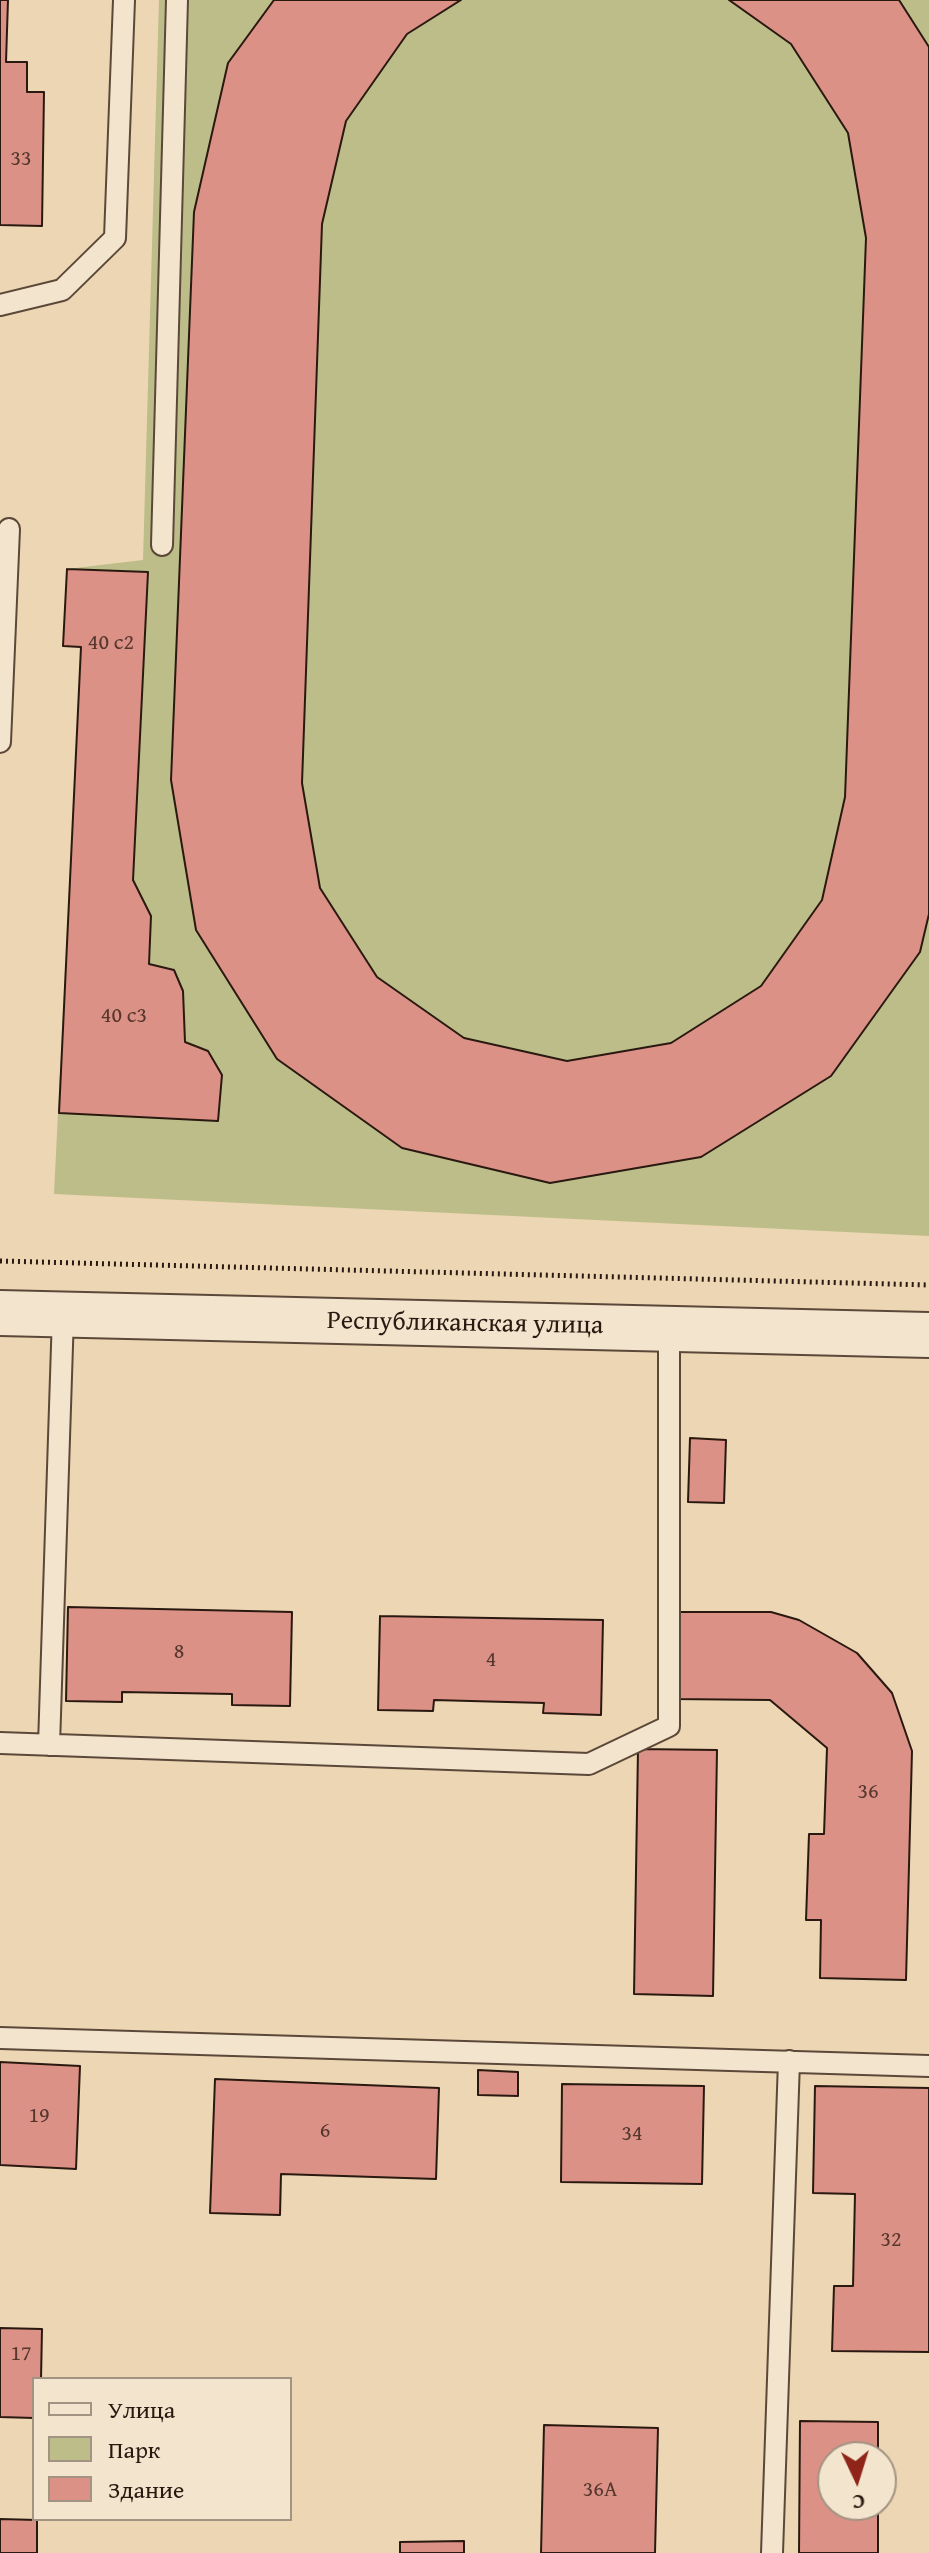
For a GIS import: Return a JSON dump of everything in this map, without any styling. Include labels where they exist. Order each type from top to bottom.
[{"type":"street","name":"Республиканская улица","points":[[0,1313],[929,1335]]},
{"type":"lane","points":[[0,305],[62,290],[115,238],[124,0]]},
{"type":"lane","points":[[162,545],[177,0]]},
{"type":"lane","points":[[0,742],[9,529]]},
{"type":"lane","points":[[49,1745],[63,1315]]},
{"type":"lane","points":[[0,1743],[589,1764],[669,1726],[669,1329]]},
{"type":"lane","points":[[0,2038],[929,2066]]},
{"type":"lane","points":[[772,2553],[789,2061]]},
{"type":"path","points":[[0,1261],[929,1285]]},
{"type":"green space","points":[[159,0],[929,0],[929,1236],[54,1194],[81,648],[63,646],[67,569],[143,560]]},
{"type":"building","points":[[0,0],[8,0],[6,62],[27,62],[27,92],[44,92],[42,226],[0,225]]},
{"type":"building","points":[[274,0],[461,0],[407,34],[346,121],[322,224],[302,783],[320,888],[377,977],[464,1038],[567,1061],[671,1043],[761,986],[822,900],[845,797],[866,238],[848,133],[791,44],[729,0],[899,0],[929,47],[929,914],[920,952],[831,1076],[701,1157],[550,1183],[402,1148],[277,1059],[196,930],[171,780],[194,212],[228,63]]},
{"type":"building","points":[[67,569],[148,572],[133,880],[151,916],[149,964],[174,970],[183,991],[185,1042],[208,1051],[222,1075],[218,1121],[59,1113],[81,647],[63,646]]},
{"type":"building","points":[[690,1438],[726,1440],[724,1503],[688,1502]]},
{"type":"building","points":[[68,1607],[292,1612],[290,1706],[232,1705],[232,1694],[122,1692],[122,1702],[66,1701]]},
{"type":"building","points":[[674,1612],[771,1612],[799,1620],[857,1653],[892,1693],[912,1751],[906,1980],[820,1978],[821,1920],[806,1920],[809,1834],[824,1834],[827,1748],[770,1700],[673,1699]]},
{"type":"building","points":[[380,1616],[603,1620],[601,1715],[543,1713],[544,1703],[434,1700],[433,1711],[378,1710]]},
{"type":"building","points":[[638,1749],[717,1750],[713,1996],[634,1994]]},
{"type":"building","points":[[0,2062],[80,2066],[76,2169],[0,2165]]},
{"type":"building","points":[[478,2070],[518,2072],[518,2096],[478,2095]]},
{"type":"building","points":[[215,2079],[439,2088],[436,2179],[281,2174],[280,2215],[210,2213]]},
{"type":"building","points":[[562,2084],[704,2086],[702,2184],[561,2182]]},
{"type":"building","points":[[815,2086],[929,2088],[929,2352],[832,2351],[834,2286],[853,2286],[855,2194],[813,2193]]},
{"type":"building","points":[[0,2328],[42,2329],[41,2377],[32,2377],[32,2418],[0,2417]]},
{"type":"building","points":[[800,2421],[878,2422],[878,2441],[817,2441],[817,2521],[878,2521],[878,2553],[799,2553]]},
{"type":"building","points":[[544,2425],[658,2428],[655,2553],[541,2553]]},
{"type":"building","points":[[0,2519],[37,2521],[37,2553],[0,2553]]},
{"type":"building","points":[[464,2541],[464,2553],[400,2553],[400,2542]]}]
